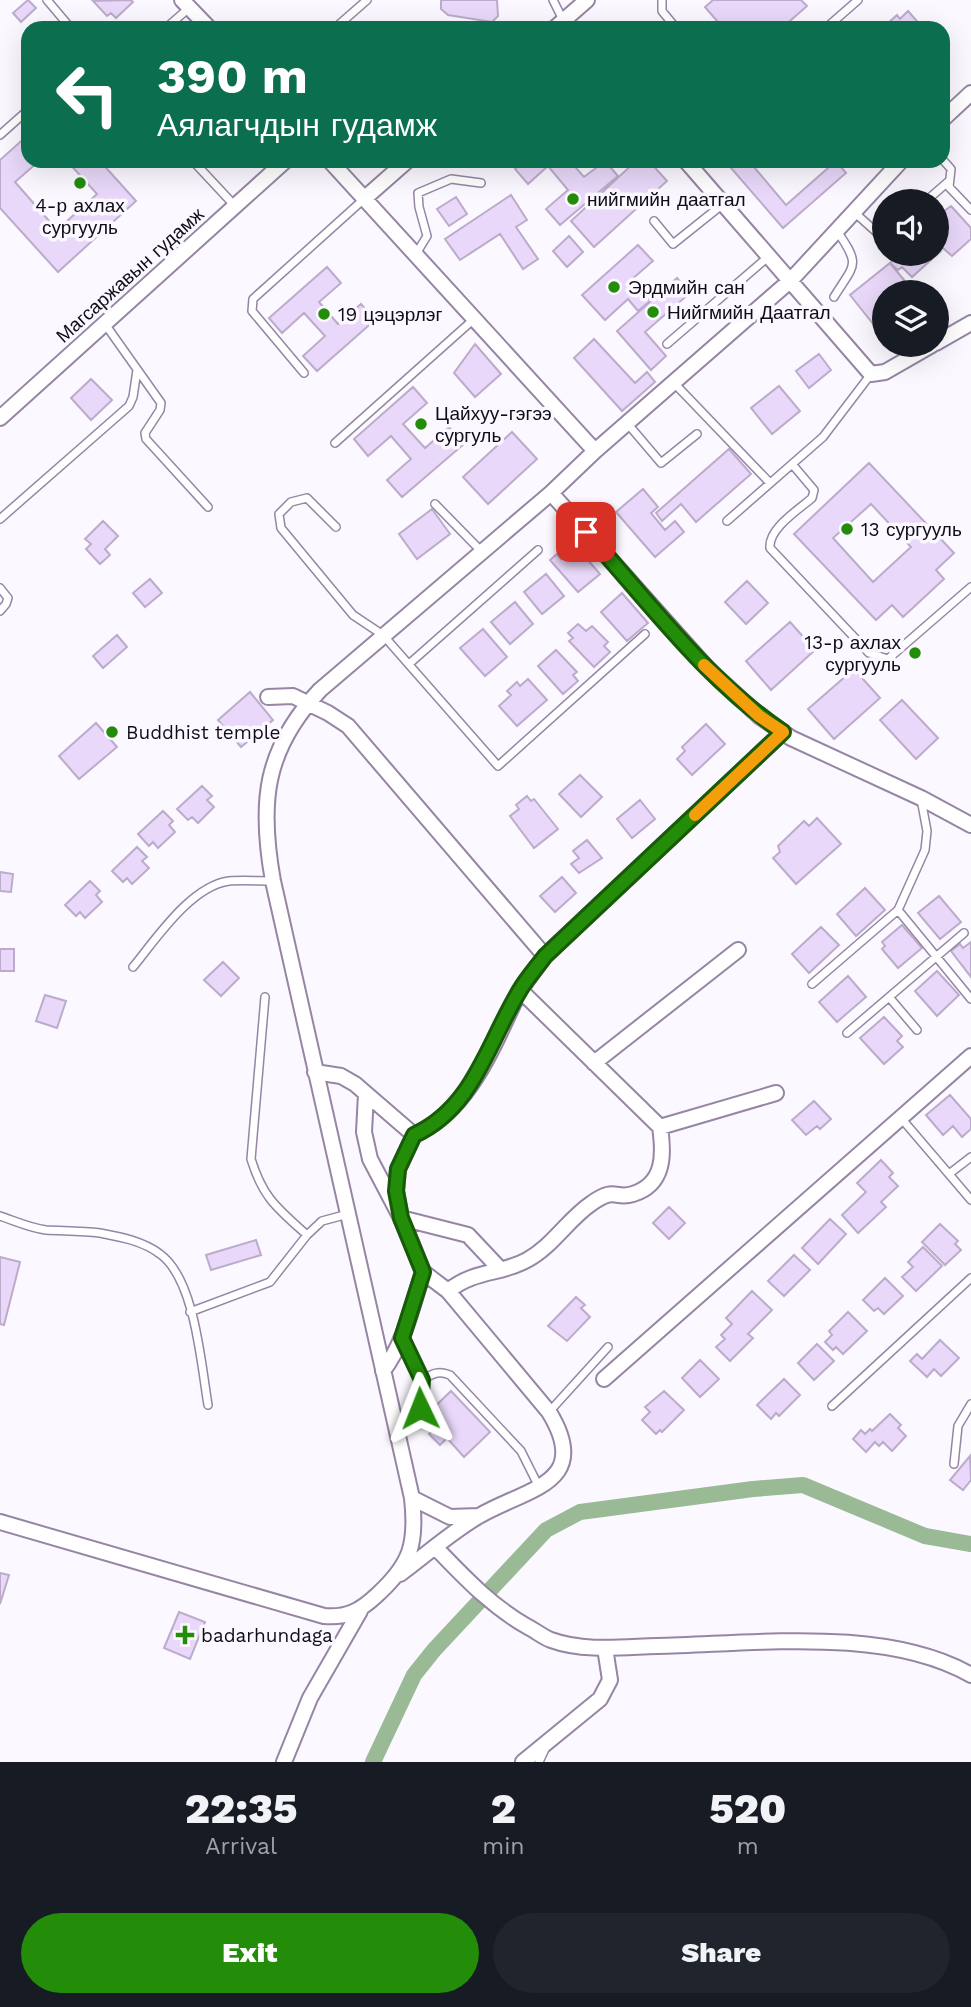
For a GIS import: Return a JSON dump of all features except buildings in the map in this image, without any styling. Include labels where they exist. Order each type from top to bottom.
[{"type":"street","points":[[567,21],[587,0]]},
{"type":"street","points":[[186,4],[202,21]]},
{"type":"street","points":[[950,112],[971,93]]},
{"type":"street","name":"Магсаржавын гудамж","points":[[0,418],[277,168]]},
{"type":"street","points":[[337,168],[594,451]]},
{"type":"street","points":[[365,198],[399,168]]},
{"type":"street","points":[[693,168],[871,374],[885,372],[911,357]]},
{"type":"street","points":[[399,1574],[412,1541],[412,1498],[273,881],[266,831],[267,788],[278,748],[308,703],[383,635],[551,493],[594,451],[791,280],[894,168]]},
{"type":"street","points":[[949,335],[971,323]]},
{"type":"street","points":[[551,493],[708,669],[759,716],[783,732],[971,825]]},
{"type":"street","points":[[268,697],[293,696],[340,720],[361,739],[545,956]]},
{"type":"street","points":[[401,1218],[396,1191],[398,1169],[414,1135],[432,1127],[449,1113],[467,1090],[520,990],[545,956],[783,732]]},
{"type":"street","points":[[594,1063],[738,950]]},
{"type":"street","points":[[448,1291],[464,1279],[525,1261],[543,1250],[577,1215],[607,1194],[632,1194],[653,1181],[661,1168],[664,1153],[660,1127],[520,990]]},
{"type":"street","points":[[604,1379],[971,1056]]},
{"type":"street","points":[[316,1072],[341,1076],[414,1135]]},
{"type":"street","points":[[660,1127],[776,1093]]},
{"type":"street","points":[[284,1762],[310,1698],[360,1611],[399,1574],[479,1516],[549,1481],[560,1466],[566,1450],[562,1433],[549,1412],[448,1291],[423,1272],[401,1218],[370,1159],[364,1132],[366,1094]]},
{"type":"street","points":[[401,1218],[468,1236],[500,1269]]},
{"type":"street","points":[[383,1371],[402,1338],[423,1272]]},
{"type":"street","points":[[412,1498],[450,1517],[479,1516]]},
{"type":"street","points":[[0,1522],[324,1616],[340,1618],[360,1611]]},
{"type":"street","points":[[436,1548],[475,1589],[502,1612],[551,1640],[605,1648],[841,1642],[900,1649],[946,1661],[971,1675]]},
{"type":"street","points":[[523,1762],[600,1699],[610,1681],[605,1648]]},
{"type":"lane","points":[[47,0],[65,21]]},
{"type":"lane","points":[[343,21],[367,0]]},
{"type":"lane","points":[[554,0],[560,21]]},
{"type":"lane","points":[[662,0],[662,10],[671,21]]},
{"type":"lane","points":[[835,21],[858,0]]},
{"type":"lane","points":[[172,21],[186,4]]},
{"type":"lane","points":[[0,135],[21,116]]},
{"type":"lane","points":[[200,168],[235,206]]},
{"type":"lane","points":[[950,168],[949,187],[971,210]]},
{"type":"lane","points":[[416,254],[427,236],[418,193],[451,179],[481,183]]},
{"type":"lane","points":[[940,189],[949,181]]},
{"type":"lane","points":[[304,373],[251,311],[250,305],[253,299],[365,198]]},
{"type":"lane","points":[[654,221],[673,244],[724,203]]},
{"type":"lane","points":[[854,211],[872,228]]},
{"type":"lane","points":[[834,297],[855,264],[854,256],[836,231]]},
{"type":"lane","points":[[667,344],[770,256]]},
{"type":"lane","points":[[335,443],[474,318]]},
{"type":"lane","points":[[105,324],[160,403],[160,410],[145,433],[146,439],[208,507]]},
{"type":"lane","points":[[0,519],[129,406],[138,369]]},
{"type":"lane","points":[[727,521],[823,437],[871,374]]},
{"type":"lane","points":[[674,383],[771,483]]},
{"type":"lane","points":[[627,423],[662,463],[697,434]]},
{"type":"lane","points":[[792,464],[814,491],[811,498],[774,533],[769,540],[770,548],[869,653],[888,659],[971,587]]},
{"type":"lane","points":[[336,527],[307,498],[291,502],[279,514],[281,528],[354,615],[383,635],[498,766],[645,634]]},
{"type":"lane","points":[[435,504],[482,552]]},
{"type":"lane","points":[[408,664],[538,550]]},
{"type":"lane","points":[[0,588],[8,598],[0,611]]},
{"type":"lane","points":[[812,984],[898,910],[925,850],[927,831],[921,798]]},
{"type":"lane","points":[[132,967],[178,914],[203,890],[227,881],[273,881]]},
{"type":"lane","points":[[898,910],[971,999]]},
{"type":"lane","points":[[847,1033],[964,933]]},
{"type":"lane","points":[[265,997],[251,1158],[259,1184],[270,1201],[307,1235]]},
{"type":"lane","points":[[889,997],[917,1030]]},
{"type":"lane","points":[[901,1118],[971,1200]]},
{"type":"lane","points":[[949,1174],[971,1157]]},
{"type":"lane","points":[[190,1312],[270,1282],[321,1221],[348,1214]]},
{"type":"lane","points":[[0,1216],[39,1229],[97,1233],[144,1244],[170,1263],[182,1284],[190,1312],[208,1405]]},
{"type":"lane","points":[[832,1406],[971,1278]]},
{"type":"lane","points":[[402,1338],[422,1380],[420,1408]]},
{"type":"lane","points":[[549,1412],[608,1347]]},
{"type":"lane","points":[[422,1380],[442,1371],[450,1375],[521,1451],[539,1487]]},
{"type":"lane","points":[[954,1464],[958,1426],[971,1404]]},
{"type":"lane","points":[[539,1762],[550,1741]]},
{"type":"waterway","points":[[373,1762],[414,1675],[434,1650],[546,1530],[580,1512],[803,1485],[925,1536],[971,1544]]},
{"type":"slow traffic","points":[[695,815],[783,732],[759,716],[704,665]]},
{"type":"place","name":"4-р ахлах сургууль","points":[[80,183]]},
{"type":"place","name":"нийгмийн даатгал","points":[[573,199]]},
{"type":"place","name":"Эрдмийн сан","points":[[614,287]]},
{"type":"place","name":"Нийгмийн Даатгал","points":[[653,312]]},
{"type":"place","name":"19 цэцэрлэг","points":[[324,314]]},
{"type":"place","name":"Цайхуу-гэгээ сургуль","points":[[421,424]]},
{"type":"place","name":"13 сургууль","points":[[847,529]]},
{"type":"place","name":"13-р ахлах сургууль","points":[[915,653]]},
{"type":"place","name":"Buddhist temple","points":[[112,732]]},
{"type":"place","name":"badarhundaga","points":[[185,1635]]},
{"type":"route","points":[[420,1408],[422,1380],[402,1338],[423,1272],[401,1218],[396,1191],[398,1169],[414,1135],[432,1127],[449,1113],[467,1090],[520,990],[545,956],[783,732],[759,716],[708,669],[586,532]]}]
